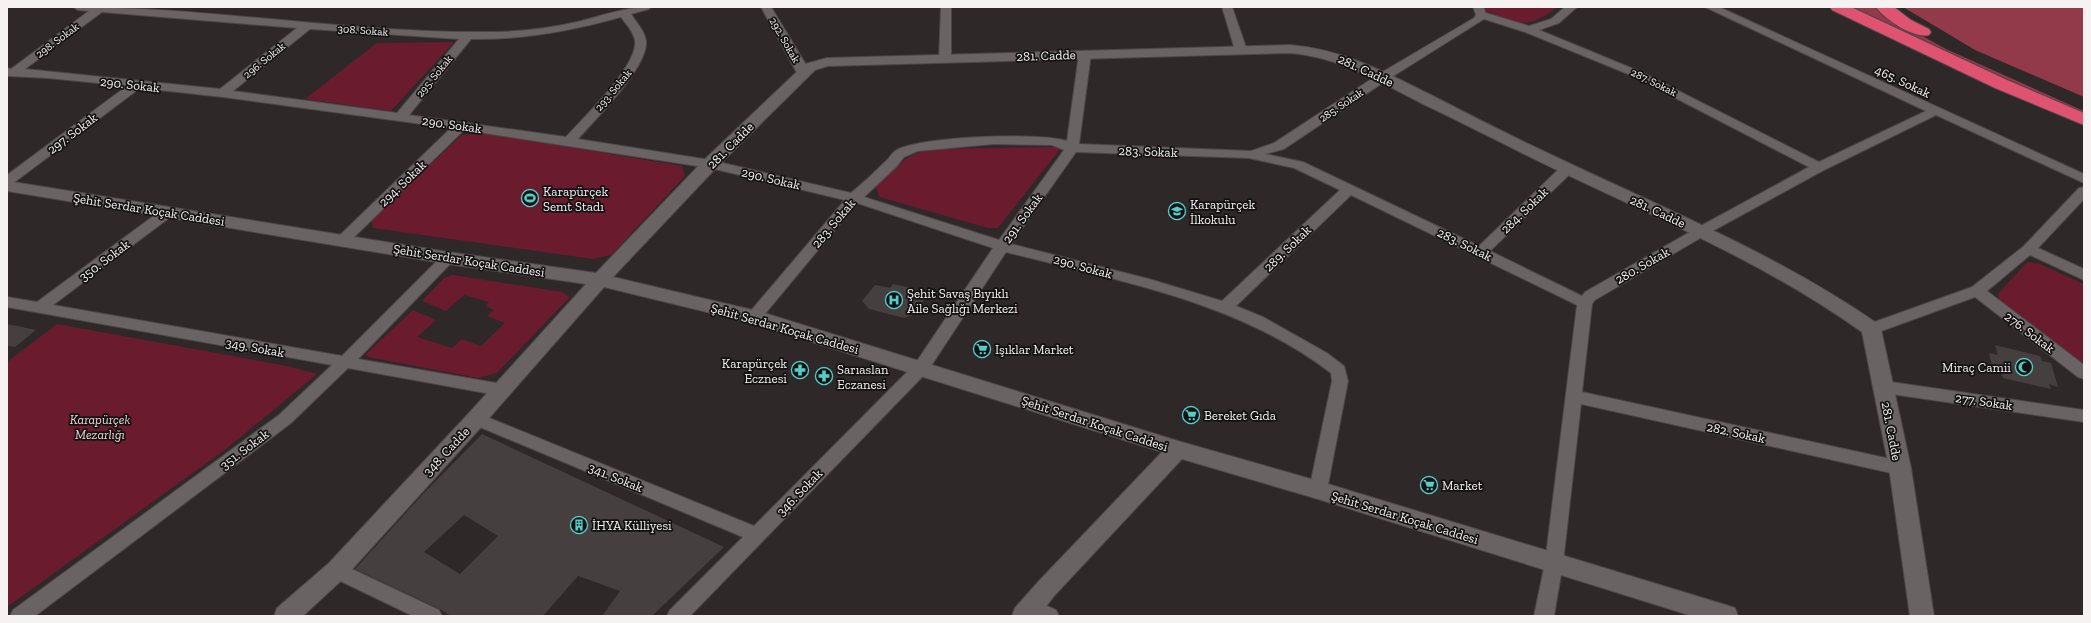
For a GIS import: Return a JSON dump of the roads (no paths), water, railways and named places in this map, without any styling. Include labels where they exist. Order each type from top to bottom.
[{"type":"highway","points":[[1838,7],[2001,84],[2084,120]]},
{"type":"highway","points":[[1884,7],[1905,23],[1948,45],[2084,107]]},
{"type":"street","name":"308. Sokak","points":[[78,7],[306,26],[505,36],[536,33],[645,7]]},
{"type":"street","name":"292. Sokak","points":[[766,7],[799,63],[803,73]]},
{"type":"street","points":[[945,59],[946,7]]},
{"type":"street","points":[[1227,7],[1241,50]]},
{"type":"street","points":[[1529,30],[1555,21],[1572,7]]},
{"type":"street","name":"465. Sokak","points":[[1710,7],[2084,179]]},
{"type":"street","name":"298. Sokak","points":[[10,72],[100,8]]},
{"type":"street","name":"287. Sokak","points":[[1480,11],[1637,74],[1819,167]]},
{"type":"street","name":"285. Sokak","points":[[1249,154],[1279,146],[1382,77],[1478,20],[1480,11]]},
{"type":"street","name":"293. Sokak","points":[[569,141],[624,79],[640,52],[641,42],[624,13]]},
{"type":"street","name":"296. Sokak","points":[[223,93],[306,26]]},
{"type":"street","name":"295. Sokak","points":[[401,117],[468,35]]},
{"type":"street","name":"281. Cadde","points":[[600,280],[710,164],[810,67],[827,62],[1241,50],[1290,49],[1318,51],[1344,59],[1567,169],[1702,231],[1799,282],[1871,329],[1900,468],[1922,616]]},
{"type":"street","name":"291. Sokak","points":[[921,368],[1002,246],[1072,148],[1085,54]]},
{"type":"street","name":"290. Sokak","points":[[10,72],[48,74],[136,85],[223,93],[569,141],[710,164],[854,198],[1002,246],[1149,284],[1224,308],[1258,321],[1321,357],[1338,370],[1340,381],[1318,490]]},
{"type":"street","name":"297. Sokak","points":[[7,181],[136,85]]},
{"type":"street","name":"280. Sokak","points":[[1586,302],[1590,296],[1600,288],[1819,167],[1936,112]]},
{"type":"street","name":"294. Sokak","points":[[343,240],[461,126]]},
{"type":"street","name":"283. Sokak","points":[[754,317],[854,198],[891,164],[899,154],[916,148],[994,140],[1054,141],[1072,148],[1249,154],[1298,165],[1586,302]]},
{"type":"street","points":[[1279,146],[1288,158],[1298,165]]},
{"type":"street","name":"284. Sokak","points":[[1481,252],[1567,169]]},
{"type":"street","name":"Şehit Serdar Koçak Caddesi","points":[[7,186],[448,258],[600,280],[754,317],[1178,449],[1318,490],[1726,616]]},
{"type":"street","name":"289. Sokak","points":[[1224,308],[1349,189]]},
{"type":"street","points":[[1871,329],[1977,291],[2029,249],[2084,191]]},
{"type":"street","name":"350. Sokak","points":[[39,308],[168,212]]},
{"type":"street","points":[[2029,249],[2084,275]]},
{"type":"street","name":"351. Sokak","points":[[20,616],[285,419],[345,363],[448,258]]},
{"type":"street","name":"348. Cadde","points":[[286,616],[336,570],[476,419],[600,280]]},
{"type":"street","name":"276. Sokak","points":[[1977,291],[2084,374]]},
{"type":"street","name":"349. Sokak","points":[[7,302],[502,390]]},
{"type":"street","points":[[1544,616],[1554,563],[1573,396],[1586,302]]},
{"type":"street","name":"346. Sokak","points":[[678,616],[921,368]]},
{"type":"street","name":"277. Sokak","points":[[1884,387],[2084,416]]},
{"type":"street","name":"282. Sokak","points":[[1573,396],[1900,468]]},
{"type":"street","name":"341. Sokak","points":[[476,419],[757,535]]},
{"type":"street","points":[[1035,613],[1046,589],[1178,449]]},
{"type":"street","points":[[336,570],[432,616]]},
{"type":"place","name":"Karapürçek Semt Stadı","points":[[530,198]]},
{"type":"place","name":"Karapürçek İlkokulu","points":[[1177,211]]},
{"type":"place","name":"Şehit Savaş Bıyıklı Aile Sağlığı Merkezi","points":[[894,300]]},
{"type":"place","name":"Işıklar Market","points":[[982,349]]},
{"type":"place","name":"Miraç Camii","points":[[2024,367]]},
{"type":"place","name":"Karapürçek Ecznesi","points":[[800,370]]},
{"type":"place","name":"Sarıaslan Eczanesi","points":[[824,376]]},
{"type":"place","name":"Bereket Gıda","points":[[1191,415]]},
{"type":"place","name":"Market","points":[[1429,485]]},
{"type":"place","name":"İHYA Külliyesi","points":[[579,525]]},
{"type":"park label","name":"Karapürçek Mezarlığı","points":[[100,426]]}]
